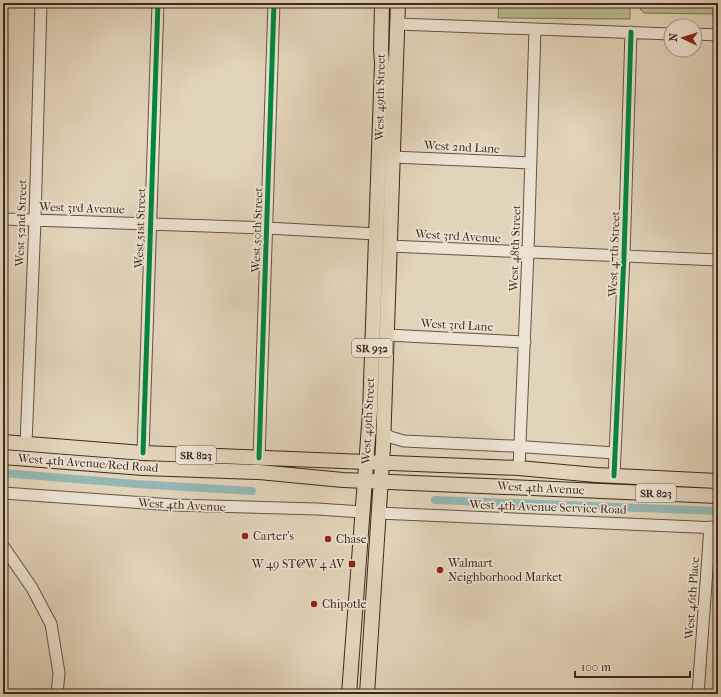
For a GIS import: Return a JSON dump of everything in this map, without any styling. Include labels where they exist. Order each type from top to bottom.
[{"type":"main road","name":"West 49th Street","points":[[349,694],[366,462],[382,63],[382,3]]},
{"type":"main road","points":[[382,63],[386,51],[387,38],[391,30],[397,24],[392,16],[389,3]]},
{"type":"main road","name":"West 49th Street","points":[[367,694],[382,462],[398,3]]},
{"type":"main road","points":[[388,262],[384,244],[381,238],[376,234],[386,222],[390,214]]},
{"type":"main road","name":"West 4th Avenue/Red Road","points":[[3,442],[143,453],[366,462]]},
{"type":"main road","points":[[72,463],[86,458],[126,461],[143,453]]},
{"type":"main road","name":"West 4th Avenue/Red Road","points":[[3,457],[143,468],[259,472],[365,480]]},
{"type":"main road","name":"West 4th Avenue","points":[[366,462],[519,468],[614,476],[718,481]]},
{"type":"main road","points":[[593,491],[604,487],[614,476]]},
{"type":"main road","name":"West 4th Avenue","points":[[365,480],[593,491],[715,495]]},
{"type":"street","name":"West 52nd Street","points":[[26,444],[35,220],[41,3]]},
{"type":"street","name":"West 51st Street","points":[[143,453],[158,3]]},
{"type":"street","name":"West 50th Street","points":[[259,458],[274,3]]},
{"type":"street","points":[[397,24],[663,34]]},
{"type":"street","name":"West 48th Street","points":[[519,468],[525,342],[535,28]]},
{"type":"street","name":"West 47th Street","points":[[614,476],[624,256],[631,32]]},
{"type":"street","points":[[703,34],[718,35]]},
{"type":"street","name":"West 2nd Lane","points":[[392,157],[530,163]]},
{"type":"street","name":"West 3rd Avenue","points":[[3,219],[150,223],[376,234]]},
{"type":"street","name":"West 3rd Avenue","points":[[389,246],[718,260]]},
{"type":"street","name":"West 3rd Lane","points":[[387,335],[525,342]]},
{"type":"street","points":[[383,432],[390,437],[404,441],[615,453]]},
{"type":"street","name":"West 4th Avenue","points":[[3,492],[174,506],[347,510],[362,512]]},
{"type":"street","name":"West 4th Avenue Service Road","points":[[378,513],[714,528]]},
{"type":"street","name":"West 46th Place","points":[[698,694],[714,528]]},
{"type":"street","points":[[3,546],[32,588],[51,624],[59,673],[57,694]]},
{"type":"green space","points":[[499,3],[630,3],[630,19],[498,18]]},
{"type":"green space","points":[[640,3],[717,3],[716,14],[644,13],[640,9]]},
{"type":"waterway","points":[[3,473],[136,484],[252,491]]},
{"type":"waterway","points":[[435,500],[718,511]]},
{"type":"cycle path","points":[[143,453],[158,3]]},
{"type":"cycle path","points":[[259,458],[274,3]]},
{"type":"cycle path","points":[[614,476],[624,256],[631,32]]},
{"type":"place","name":"Carter's","points":[[245,536]]},
{"type":"place","name":"Chase","points":[[328,539]]},
{"type":"place","name":"W 49 ST@W 4 AV","points":[[352,564]]},
{"type":"place","name":"Walmart Neighborhood Market","points":[[440,570]]},
{"type":"place","name":"Chipotle","points":[[314,604]]}]
